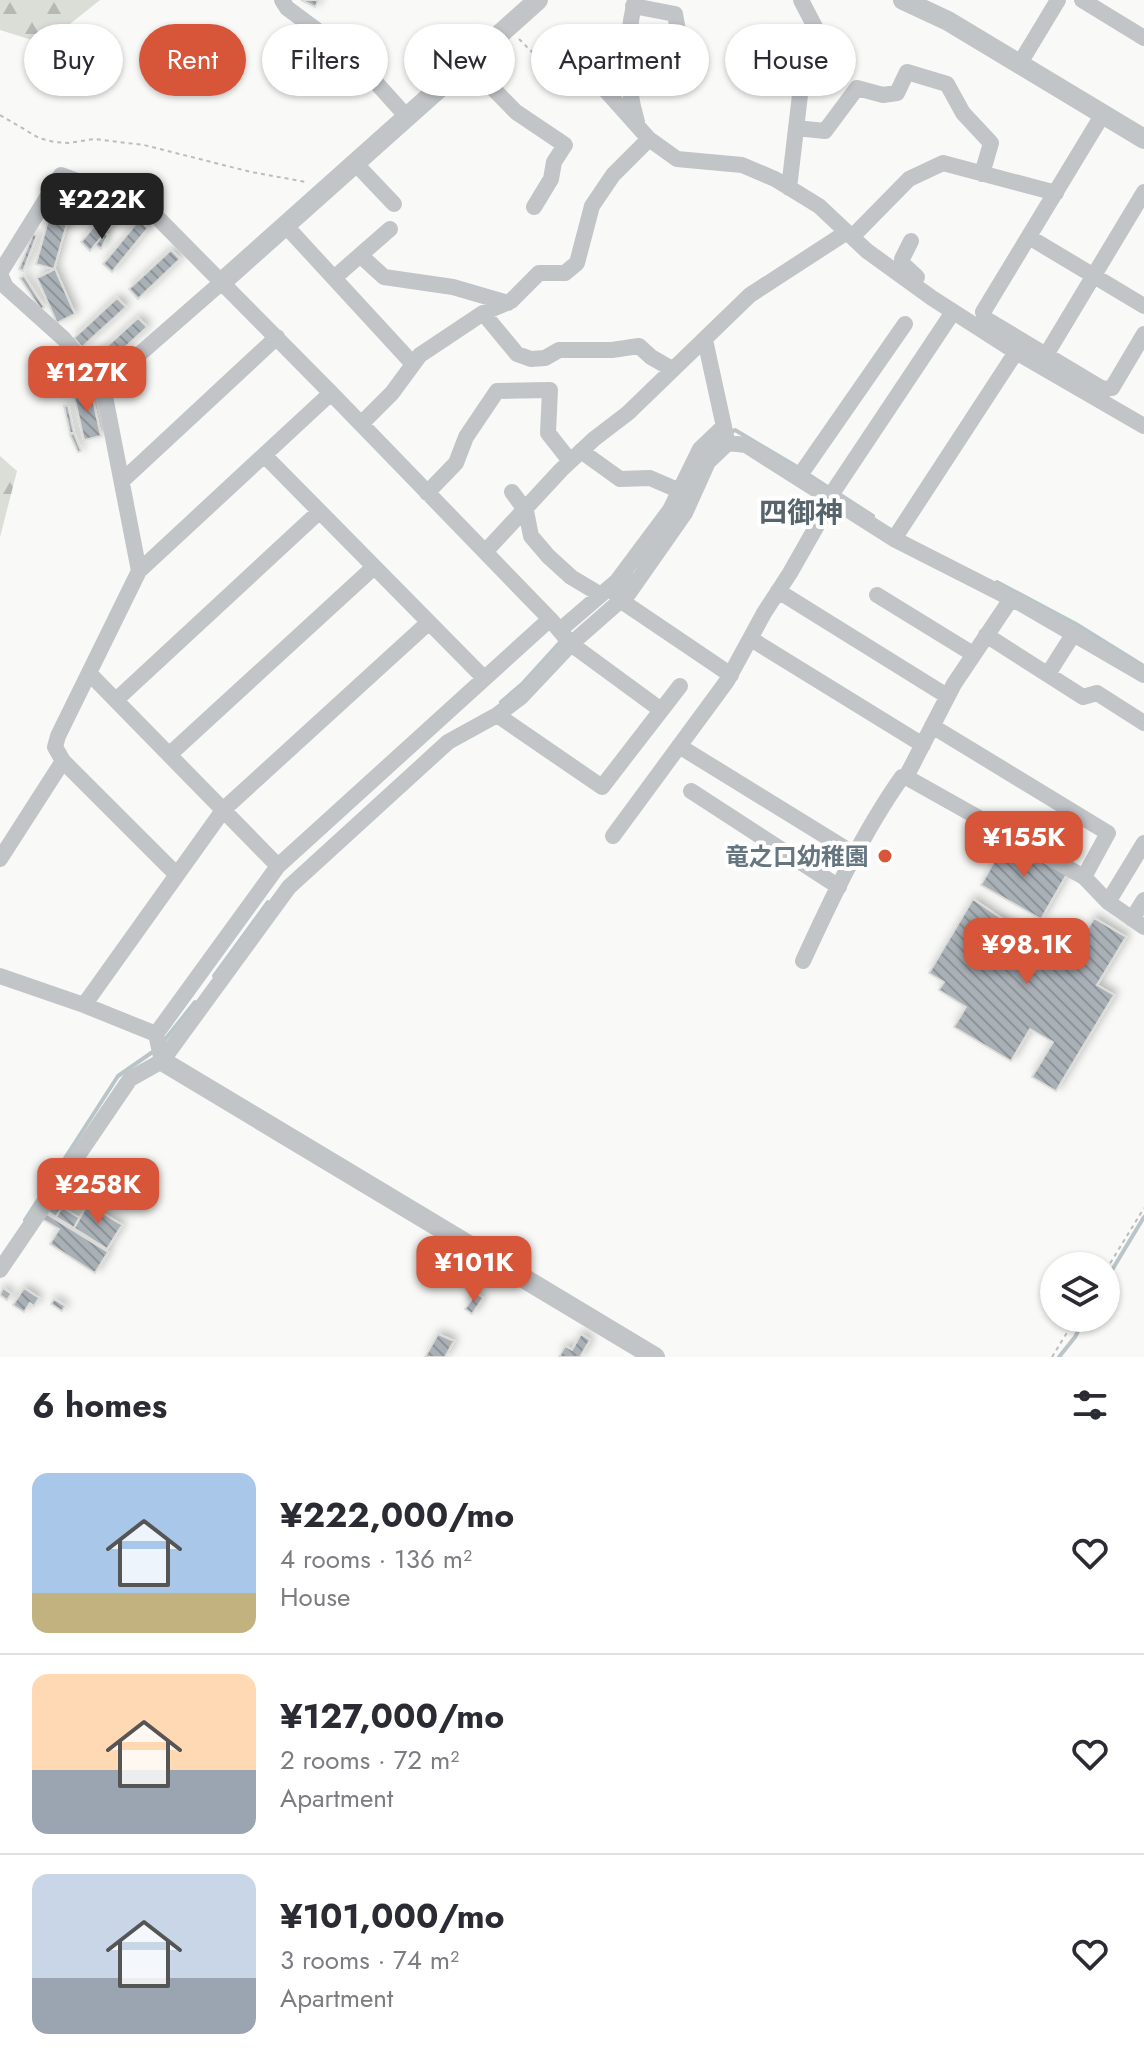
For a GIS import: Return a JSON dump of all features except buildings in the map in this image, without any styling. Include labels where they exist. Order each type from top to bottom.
[{"type":"street","points":[[282,0],[287,8],[353,57],[407,117]]},
{"type":"street","points":[[511,24],[538,0]]},
{"type":"street","points":[[789,188],[802,78],[816,29],[801,0]]},
{"type":"street","points":[[903,0],[948,21],[1144,139]]},
{"type":"street","points":[[1020,63],[1058,0]]},
{"type":"street","points":[[1082,0],[1144,38]]},
{"type":"street","points":[[644,133],[629,91],[625,60],[634,3],[675,14],[677,24]]},
{"type":"street","points":[[796,128],[825,131],[857,88],[883,95],[897,93],[907,72],[947,84],[963,113],[991,143],[982,174]]},
{"type":"street","points":[[103,386],[431,96]]},
{"type":"street","points":[[500,96],[516,112],[565,145],[554,162],[551,179],[534,207]]},
{"type":"street","points":[[611,96],[644,133],[677,159],[742,165],[789,188],[819,206],[850,235],[932,298],[1016,352],[1144,426]]},
{"type":"street","points":[[1103,114],[983,312],[986,319],[1103,389],[1112,388],[1144,334]]},
{"type":"street","points":[[361,424],[392,393],[420,355],[483,313],[508,303],[539,273],[565,273],[577,263],[592,206],[644,133]]},
{"type":"street","points":[[355,163],[394,204]]},
{"type":"street","points":[[485,552],[576,456],[628,413],[750,295],[850,235],[909,179],[943,163],[1056,193]]},
{"type":"street","points":[[139,571],[103,386],[64,339],[6,287],[0,274],[61,175],[146,206],[277,337],[560,631],[661,710]]},
{"type":"street","points":[[1046,355],[1144,192]]},
{"type":"street","points":[[285,225],[413,364]]},
{"type":"street","points":[[334,278],[390,229]]},
{"type":"street","points":[[1029,237],[1144,306]]},
{"type":"street","points":[[911,241],[902,259],[903,264],[932,298]]},
{"type":"street","points":[[360,255],[384,277],[453,287],[508,303]]},
{"type":"street","points":[[613,836],[731,675],[832,494],[953,312]]},
{"type":"street","points":[[483,313],[517,354],[531,359],[545,358],[559,350],[612,350],[639,346],[672,369]]},
{"type":"street","points":[[802,472],[905,324]]},
{"type":"street","points":[[122,481],[277,337]]},
{"type":"street","points":[[705,340],[725,435]]},
{"type":"street","points":[[897,534],[1016,352]]},
{"type":"street","points":[[427,493],[456,463],[466,437],[497,391],[550,390],[548,433],[576,456],[620,479],[650,478],[686,494]]},
{"type":"street","points":[[177,875],[63,761],[55,747],[58,736],[139,571],[331,393]]},
{"type":"street","points":[[725,435],[802,472],[897,534],[1144,675]]},
{"type":"street","points":[[655,1357],[162,1061],[156,1034],[278,866],[484,678],[629,593],[669,536],[686,494],[691,464],[700,449],[725,435]]},
{"type":"street","points":[[265,456],[484,678]]},
{"type":"street","points":[[512,492],[526,511],[531,536],[548,556],[571,577],[601,595]]},
{"type":"street","points":[[0,1270],[130,1079],[162,1061],[289,887],[448,742],[497,715],[521,697],[560,631],[617,581],[670,510],[686,494]]},
{"type":"street","points":[[116,700],[319,512]]},
{"type":"street","points":[[170,754],[374,567]]},
{"type":"street","points":[[778,591],[947,696]]},
{"type":"street","points":[[877,595],[973,654]]},
{"type":"street","points":[[803,961],[839,887],[894,788],[902,777],[906,777],[947,696],[1011,599]]},
{"type":"street","points":[[620,600],[731,675]]},
{"type":"street","points":[[84,1005],[224,809],[428,623]]},
{"type":"street","points":[[1048,674],[1074,633]]},
{"type":"street","points":[[986,635],[1083,697],[1097,693],[1144,723]]},
{"type":"street","points":[[751,639],[923,745]]},
{"type":"street","points":[[89,673],[278,866]]},
{"type":"street","points":[[497,715],[602,787],[680,686]]},
{"type":"street","points":[[932,726],[1108,833],[1084,877]]},
{"type":"street","points":[[679,746],[856,855]]},
{"type":"street","points":[[0,859],[63,761]]},
{"type":"street","points":[[906,777],[1084,877],[1108,902],[1138,923],[1144,900]]},
{"type":"street","points":[[691,791],[839,887]]},
{"type":"street","points":[[1108,902],[1144,843]]},
{"type":"street","points":[[0,976],[156,1034]]},
{"type":"path","points":[[515,34],[531,52]]},
{"type":"path","points":[[0,115],[39,138],[54,142],[94,139],[144,145],[327,188]]},
{"type":"path","points":[[1117,1252],[1144,1208]]},
{"type":"path","points":[[1052,1357],[1067,1332]]},
{"type":"green space","points":[[0,0],[100,0],[70,24],[24,24],[24,37],[0,30]]},
{"type":"green space","points":[[0,456],[17,471],[0,537]]},
{"type":"waterway","points":[[731,432],[735,430],[799,468]]},
{"type":"waterway","points":[[806,473],[829,488]]},
{"type":"waterway","points":[[836,492],[873,516]]},
{"type":"waterway","points":[[610,597],[632,575]]},
{"type":"waterway","points":[[997,582],[1076,624],[1142,665]]},
{"type":"waterway","points":[[501,702],[562,640]]},
{"type":"waterway","points":[[214,976],[268,902]]},
{"type":"waterway","points":[[163,1042],[195,1002]]},
{"type":"waterway","points":[[25,1220],[118,1076],[154,1051]]},
{"type":"waterway","points":[[1120,1257],[1144,1217]]},
{"type":"waterway","points":[[1059,1357],[1078,1332]]},
{"type":"place","name":"竜之口幼稚園","points":[[885,856]]},
{"type":"district","name":"四御神","points":[[801,512]]}]
